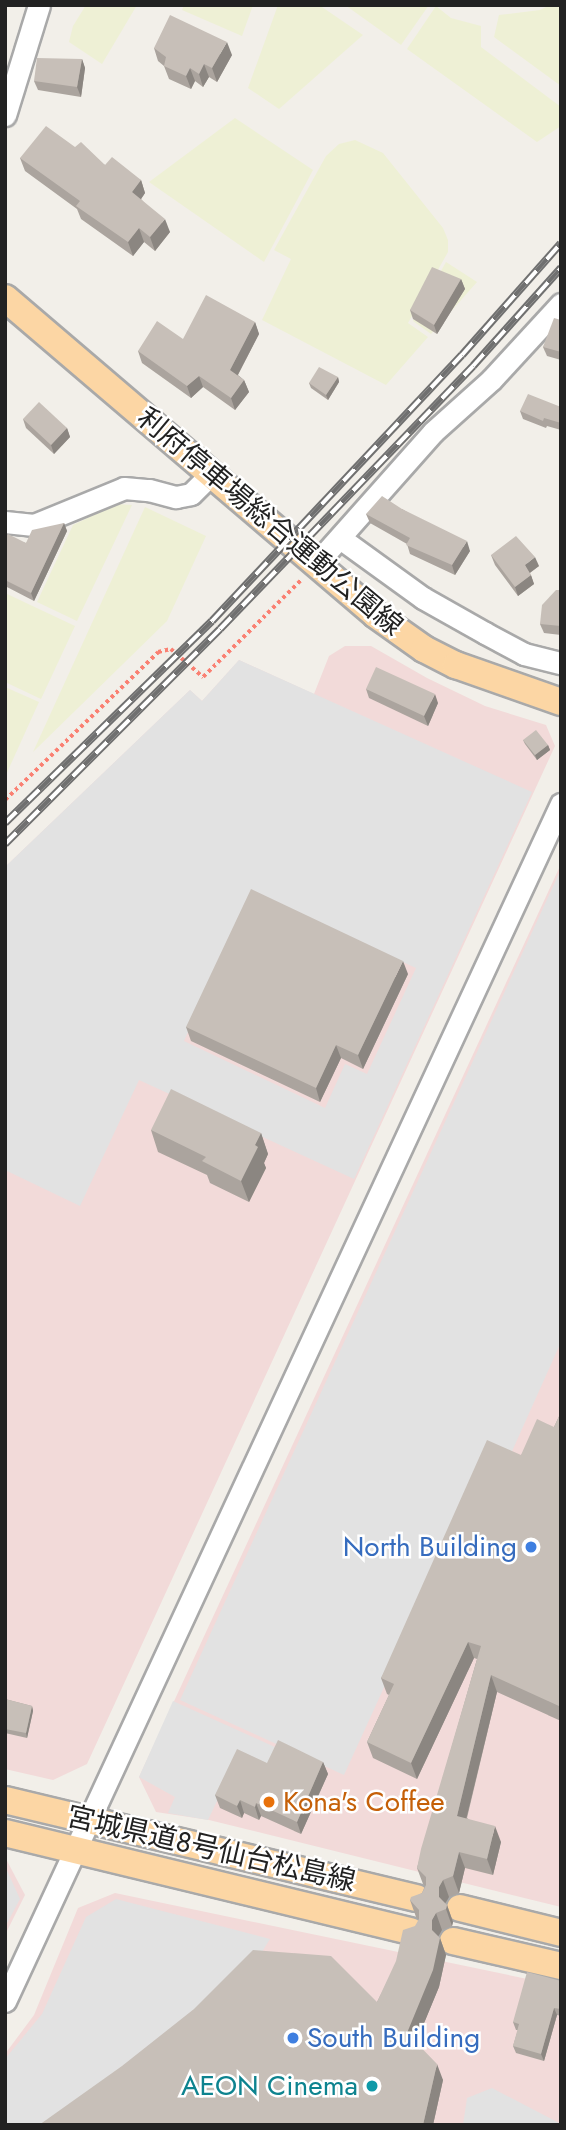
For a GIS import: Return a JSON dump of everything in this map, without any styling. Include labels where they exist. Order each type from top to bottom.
[{"type":"main road","name":"利府停車場総合運動公園線","points":[[5,298],[315,565],[424,649],[456,666],[561,702]]},
{"type":"main road","name":"宮城県道8号仙台松島線","points":[[5,1800],[417,1898]]},
{"type":"main road","name":"宮城県道8号仙台松島線","points":[[5,1833],[410,1931]]},
{"type":"main road","points":[[460,1908],[561,1933]]},
{"type":"main road","points":[[453,1941],[561,1966]]},
{"type":"street","points":[[5,115],[39,5]]},
{"type":"street","points":[[315,565],[433,432],[492,379],[557,313]]},
{"type":"street","points":[[5,523],[34,526],[124,488],[149,490],[176,497],[191,494],[211,474]]},
{"type":"street","points":[[340,538],[423,598],[524,654],[561,663]]},
{"type":"street","points":[[5,2001],[77,1851],[561,804]]},
{"type":"path","points":[[5,800],[158,652],[171,649],[203,677],[315,565]]},
{"type":"shaded area","points":[[345,646],[371,646],[427,678],[485,706],[546,725],[555,746],[87,1764],[53,1780],[5,1769],[5,867],[190,690],[202,701],[239,660],[314,694],[329,656]]},
{"type":"shaded area","points":[[239,660],[532,792],[354,1179],[139,1080],[80,1206],[5,1170],[5,867],[190,690],[202,701]],"holes":[[[251,893],[416,968],[367,1074],[345,1064],[325,1108],[184,1041]]]},
{"type":"shaded area","points":[[561,864],[561,1907],[209,1820],[156,1812],[139,1777]]},
{"type":"shaded area","points":[[561,869],[561,1342],[509,1458],[492,1451],[344,1775],[180,1700]]},
{"type":"shaded area","points":[[173,1701],[277,1748],[266,1772],[237,1759],[208,1820],[168,1813],[175,1797],[139,1777]]},
{"type":"shaded area","points":[[5,1857],[25,1895],[5,1935]]},
{"type":"shaded area","points":[[5,1866],[20,1899],[5,1927]]},
{"type":"shaded area","points":[[115,1893],[561,1986],[561,2125],[5,2125],[5,2054],[34,2015],[78,1908]]},
{"type":"shaded area","points":[[116,1899],[270,1939],[260,1955],[194,2022],[44,2125],[5,2125],[5,2059],[42,2014],[86,1917]]},
{"type":"shaded area","points":[[492,2088],[561,2125],[463,2125],[467,2098]]},
{"type":"green space","points":[[86,5],[137,5],[102,64],[69,42],[73,26]]},
{"type":"green space","points":[[184,5],[253,5],[242,36],[182,10]]},
{"type":"green space","points":[[278,5],[319,5],[363,35],[279,109],[248,88]]},
{"type":"green space","points":[[345,5],[429,5],[401,45]]},
{"type":"green space","points":[[550,5],[561,5],[561,86],[494,37],[499,15],[540,10]]},
{"type":"green space","points":[[436,6],[451,18],[481,26],[481,47],[561,107],[561,126],[537,142],[407,49]]},
{"type":"green space","points":[[235,118],[313,170],[264,262],[149,182]]},
{"type":"green space","points":[[355,140],[383,153],[443,228],[448,240],[448,252],[408,323],[428,337],[386,385],[262,320],[291,259],[274,250],[326,156],[339,144]]},
{"type":"green space","points":[[446,262],[477,282],[431,334],[413,321]]},
{"type":"green space","points":[[117,504],[132,505],[77,621],[37,602],[73,525]]},
{"type":"green space","points":[[145,507],[206,536],[167,621],[33,752]]},
{"type":"green space","points":[[5,593],[75,626],[41,699],[5,682]]},
{"type":"green space","points":[[5,687],[39,702],[5,777]]},
{"type":"building","points":[[170,15],[227,42],[212,68],[204,64],[199,74],[190,68],[186,76],[164,66],[166,57],[154,48]]},
{"type":"building","points":[[37,58],[82,59],[77,87],[34,81]]},
{"type":"building","points":[[46,126],[75,147],[81,142],[105,165],[112,157],[141,180],[132,192],[165,219],[150,237],[139,228],[128,242],[76,206],[80,201],[20,158]]},
{"type":"building","points":[[432,267],[461,279],[434,325],[410,310]]},
{"type":"building","points":[[206,295],[255,322],[230,370],[244,380],[231,398],[199,376],[187,386],[138,351],[157,321],[183,339]]},
{"type":"building","points":[[554,318],[561,320],[561,352],[543,347]]},
{"type":"building","points":[[319,367],[338,377],[326,395],[309,383]]},
{"type":"building","points":[[528,394],[561,407],[561,423],[544,418],[543,421],[520,411]]},
{"type":"building","points":[[39,402],[67,428],[51,445],[23,419]]},
{"type":"building","points":[[382,496],[402,509],[467,541],[452,565],[406,545],[410,538],[366,514]]},
{"type":"building","points":[[64,523],[31,593],[5,580],[5,538],[8,534],[26,543],[32,530]]},
{"type":"building","points":[[516,536],[535,557],[525,565],[531,575],[515,587],[491,555]]},
{"type":"building","points":[[556,590],[561,590],[561,626],[540,624],[542,605]]},
{"type":"building","points":[[376,667],[435,694],[424,716],[366,689]]},
{"type":"building","points":[[536,730],[548,745],[535,755],[523,740]]},
{"type":"building","points":[[251,889],[403,961],[358,1055],[336,1045],[316,1088],[186,1027]]},
{"type":"building","points":[[171,1089],[261,1133],[255,1145],[258,1147],[241,1181],[202,1161],[206,1157],[151,1130]]},
{"type":"building","points":[[561,1412],[561,1707],[491,1675],[457,1816],[495,1826],[487,1859],[459,1852],[453,1876],[443,1880],[439,1887],[439,1897],[447,1905],[446,1909],[436,1913],[432,1920],[432,1930],[440,1938],[433,1970],[407,2033],[437,2064],[423,2125],[39,2125],[122,2066],[194,2009],[253,1950],[331,1956],[377,2002],[396,1961],[403,1930],[415,1926],[419,1919],[419,1910],[410,1900],[422,1893],[426,1885],[426,1877],[417,1868],[421,1849],[481,1646],[468,1642],[411,1763],[367,1742],[394,1684],[381,1678],[487,1440],[521,1455],[537,1419],[554,1427]]},
{"type":"building","points":[[5,1699],[32,1706],[26,1733],[5,1729]]},
{"type":"building","points":[[278,1740],[323,1762],[297,1822],[256,1803],[255,1807],[240,1800],[237,1806],[215,1795],[237,1749],[267,1763]]},
{"type":"building","points":[[527,1972],[561,1981],[561,2009],[554,2008],[541,2054],[513,2046],[519,2024],[513,2022]]},
{"type":"railway","points":[[5,823],[212,621],[462,355],[561,243]]},
{"type":"railway","points":[[5,844],[220,629],[473,366],[561,268]]},
{"type":"place","name":"North Building","points":[[531,1547]]},
{"type":"place","name":"Kona's Coffee","points":[[269,1802]]},
{"type":"place","name":"South Building","points":[[293,2038]]},
{"type":"place","name":"AEON Cinema","points":[[372,2086]]}]
